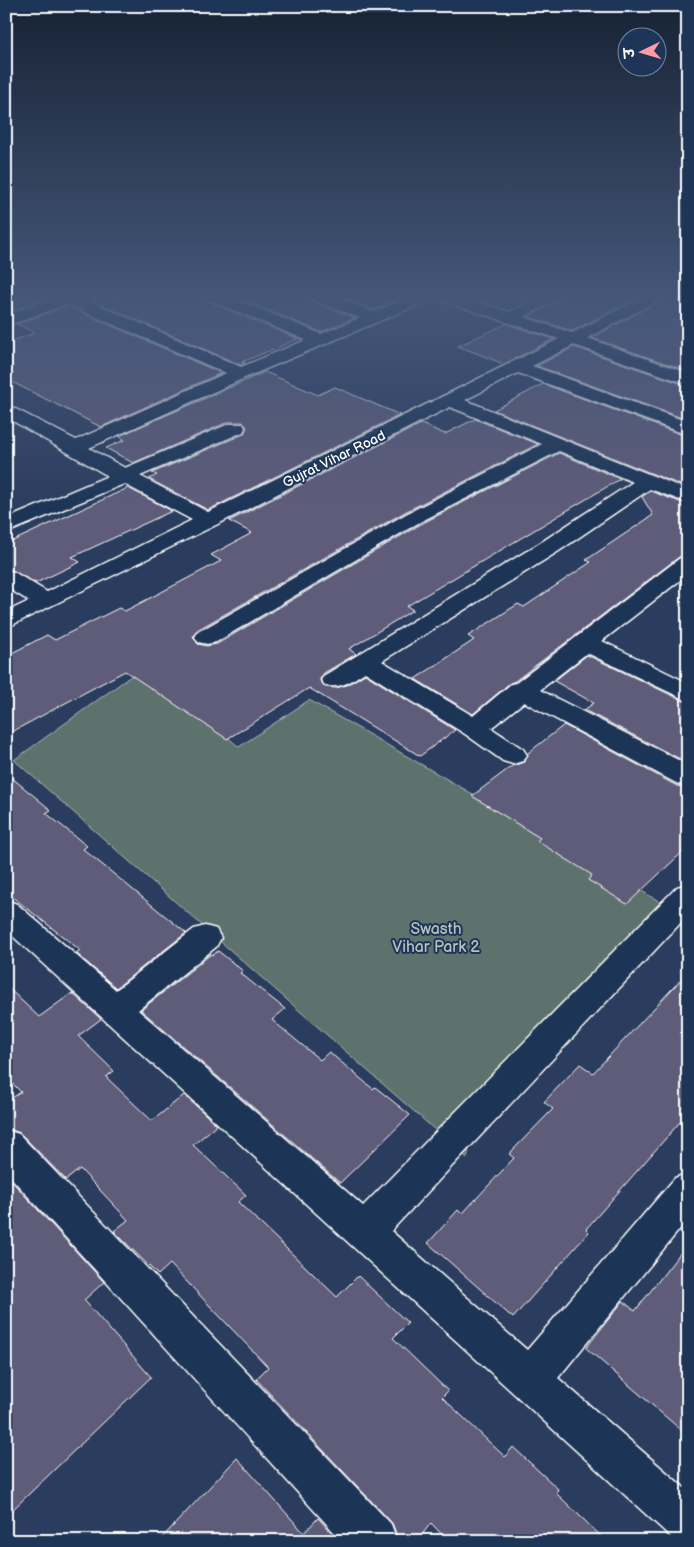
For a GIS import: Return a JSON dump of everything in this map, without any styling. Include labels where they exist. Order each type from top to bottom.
[{"type":"street","points":[[227,367],[241,373]]},
{"type":"street","points":[[75,447],[255,367]]},
{"type":"street","name":"Gujrat Vihar Road","points":[[6,620],[519,367]]},
{"type":"street","points":[[520,367],[688,428]]},
{"type":"street","points":[[653,367],[688,379]]},
{"type":"street","points":[[664,371],[671,367]]},
{"type":"street","points":[[452,400],[648,481],[686,494]]},
{"type":"street","points":[[6,409],[123,476],[208,521]]},
{"type":"street","points":[[6,527],[236,428]]},
{"type":"street","points":[[207,637],[413,518],[558,444]]},
{"type":"street","points":[[334,680],[551,546],[648,481]]},
{"type":"street","points":[[474,728],[520,690],[688,563]]},
{"type":"street","points":[[6,577],[46,601]]},
{"type":"street","points":[[584,642],[688,693]]},
{"type":"street","points":[[365,661],[513,754]]},
{"type":"street","points":[[520,690],[688,777]]},
{"type":"street","points":[[364,1232],[688,894]]},
{"type":"street","points":[[6,912],[688,1522]]},
{"type":"street","points":[[116,1009],[205,938]]},
{"type":"street","points":[[6,1146],[374,1541]]},
{"type":"street","points":[[529,1380],[688,1190]]},
{"type":"green space","name":"Swasth Vihar Park 2","points":[[145,666],[239,747],[309,700],[671,908],[481,1097],[467,1158],[14,760]]},
{"type":"building","points":[[6,367],[207,367],[221,373],[101,427],[6,379]]},
{"type":"building","points":[[540,367],[633,367],[688,386],[688,420]]},
{"type":"building","points":[[677,367],[688,367],[688,371]]},
{"type":"building","points":[[265,372],[318,395],[335,387],[400,415],[208,510],[149,479],[157,475],[152,473],[244,434],[247,427],[243,422],[228,422],[133,463],[106,448],[125,440],[119,436]]},
{"type":"building","points":[[543,384],[688,437],[688,488],[494,410]]},
{"type":"building","points":[[475,419],[538,444],[405,512],[197,630],[193,636],[198,644],[207,646],[217,644],[421,524],[559,453],[620,479],[407,606],[413,610],[349,649],[356,654],[324,673],[320,679],[325,687],[336,688],[347,685],[365,674],[455,730],[420,756],[309,688],[227,739],[125,671],[6,735],[6,656],[47,635],[55,640],[119,608],[125,611],[221,561],[211,555],[252,533],[229,521],[421,424],[445,434]]},
{"type":"building","points":[[128,488],[172,511],[72,557],[80,562],[36,583],[6,568],[6,544]]},
{"type":"building","points":[[650,491],[688,505],[688,554],[679,557],[510,683],[473,714],[415,679],[474,640],[468,636],[518,604],[524,607],[591,562],[586,560],[653,515],[642,497]]},
{"type":"building","points":[[587,655],[688,703],[688,763],[584,710],[594,703],[554,681]]},
{"type":"building","points":[[564,725],[677,786],[688,788],[688,847],[627,904],[588,880],[592,875],[537,841],[540,838],[472,796],[512,766],[525,762],[528,753]]},
{"type":"building","points":[[6,773],[51,810],[46,813],[87,846],[83,849],[186,933],[116,988],[76,953],[80,950],[6,892]]},
{"type":"building","points":[[218,951],[243,971],[240,973],[285,1009],[272,1020],[320,1060],[329,1052],[373,1089],[375,1087],[410,1115],[340,1183],[141,1010],[211,954],[213,955]]},
{"type":"building","points":[[688,972],[688,1113],[586,1229],[589,1232],[513,1318],[428,1243],[458,1210],[462,1214],[514,1158],[509,1154],[553,1109],[544,1102],[580,1064],[593,1073]]},
{"type":"building","points":[[6,986],[39,1017],[72,993],[101,1019],[78,1036],[114,1071],[106,1077],[152,1121],[184,1095],[217,1125],[193,1145],[246,1195],[238,1202],[337,1297],[358,1276],[408,1323],[393,1338],[448,1391],[442,1397],[505,1457],[513,1447],[558,1489],[556,1493],[606,1541],[448,1541],[431,1523],[417,1541],[399,1541],[392,1523],[256,1379],[268,1367],[170,1264],[158,1275],[114,1231],[128,1220],[80,1169],[66,1180],[20,1133],[6,1128],[6,1102],[21,1092],[6,1077]]},
{"type":"building","points":[[6,1175],[104,1282],[84,1300],[151,1377],[6,1516]]},
{"type":"building","points":[[688,1243],[688,1436],[586,1348],[623,1301],[635,1311]]},
{"type":"building","points":[[237,1458],[304,1533],[318,1518],[339,1541],[159,1541]]}]
